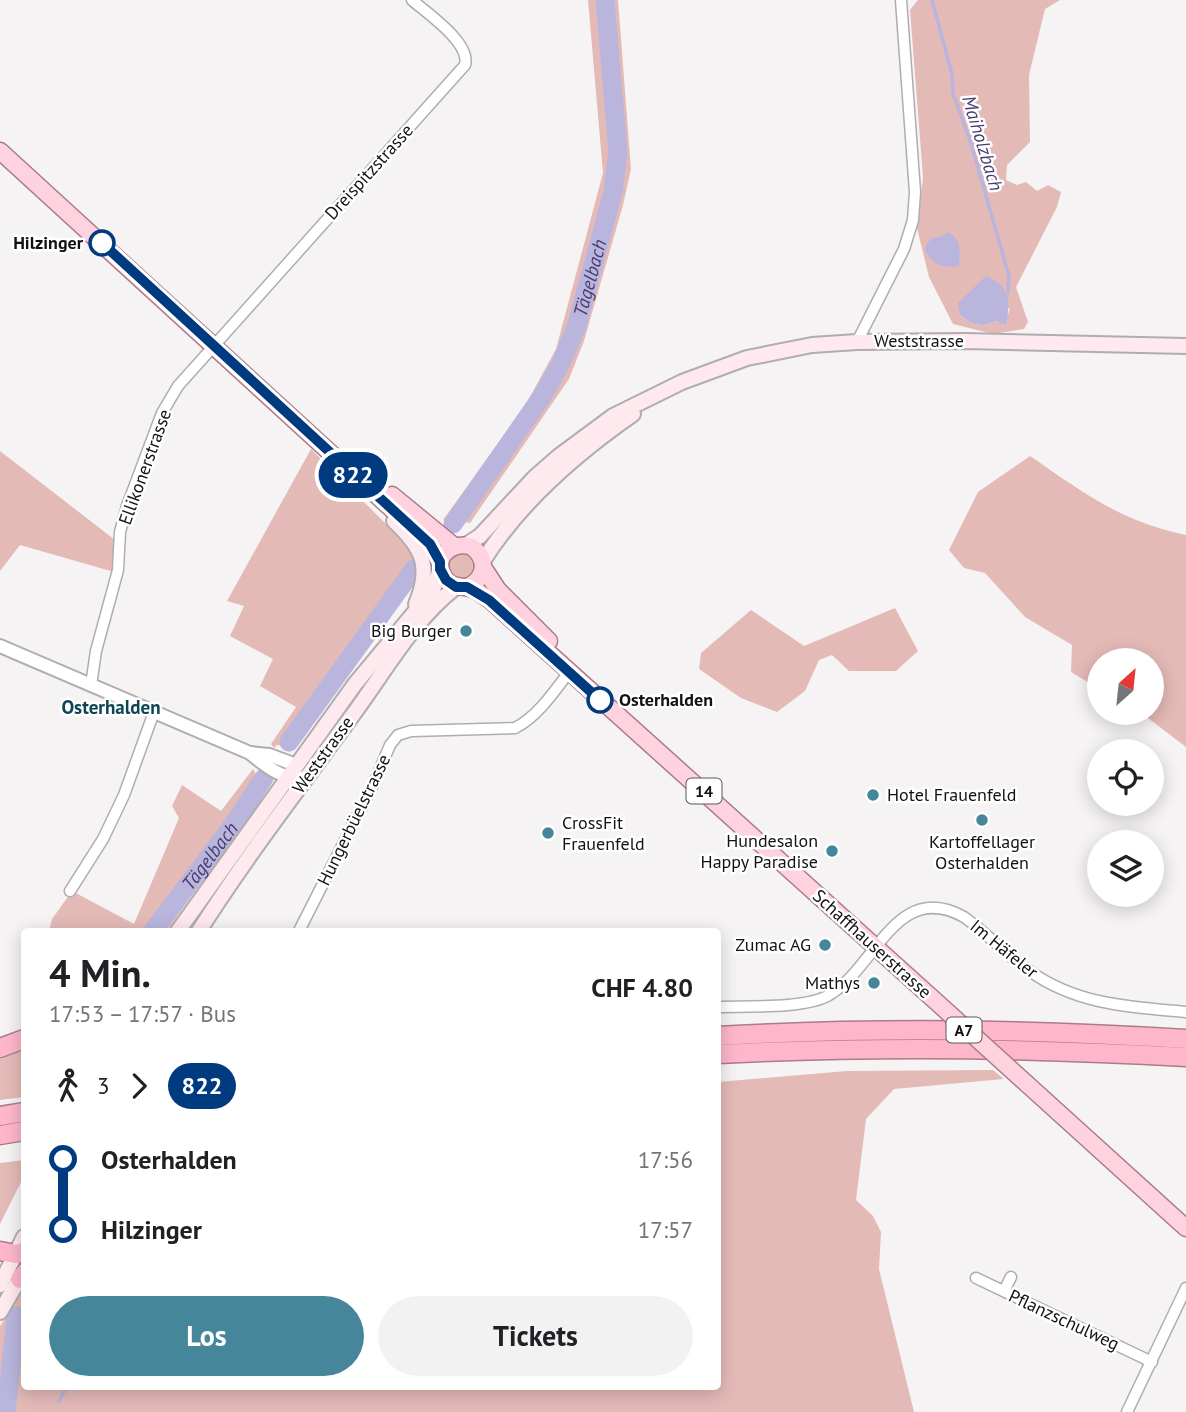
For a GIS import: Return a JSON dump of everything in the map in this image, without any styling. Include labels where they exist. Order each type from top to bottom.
[{"type":"highway","name":"A7","points":[[721,1036],[951,1030],[1186,1039]]},
{"type":"highway","points":[[0,1048],[21,1040]]},
{"type":"highway","name":"A7","points":[[721,1054],[968,1049],[1186,1057]]},
{"type":"highway","points":[[0,1116],[21,1112]]},
{"type":"highway","points":[[0,1135],[21,1132]]},
{"type":"main road","points":[[0,152],[430,544],[446,580],[462,587],[479,579],[483,564],[477,551],[460,545],[279,404]]},
{"type":"main road","name":"Weststrasse","points":[[460,545],[480,536],[535,477],[586,434],[613,416],[701,374],[747,358],[812,345],[857,342],[1186,346]]},
{"type":"main road","name":"Weststrasse","points":[[483,564],[491,547],[566,467],[660,393]]},
{"type":"main road","name":"Weststrasse","points":[[325,449],[344,475],[403,529],[420,552],[424,568],[423,586],[410,617]]},
{"type":"main road","points":[[440,565],[443,555],[460,545]]},
{"type":"main road","name":"Schaffhauserstrasse","points":[[483,564],[498,590],[606,697],[621,716]]},
{"type":"main road","name":"Weststrasse","points":[[180,928],[284,776],[355,684],[433,590],[440,565]]},
{"type":"main road","name":"Weststrasse","points":[[201,928],[241,868],[424,619],[442,598],[462,587]]},
{"type":"main road","name":"Schaffhauserstrasse","points":[[462,587],[489,600],[621,716],[1186,1228]]},
{"type":"main road","points":[[0,1285],[18,1263]]},
{"type":"main road","points":[[0,1312],[18,1263]]},
{"type":"street","name":"Dreispitzstrasse","points":[[213,344],[462,70],[467,57],[464,50],[456,39],[412,0]]},
{"type":"street","points":[[857,342],[904,249],[913,220],[915,192],[901,0]]},
{"type":"street","name":"Ellikonerstrasse","points":[[92,685],[96,651],[118,570],[120,533],[127,506],[162,413],[178,386],[213,344]]},
{"type":"street","points":[[0,646],[92,685],[153,715],[266,760],[293,764]]},
{"type":"street","name":"Hungerbüelstrasse","points":[[301,928],[374,783],[390,745],[398,735],[411,731],[515,728],[534,714],[569,672]]},
{"type":"street","points":[[70,891],[103,839],[124,795],[153,715]]},
{"type":"street","points":[[266,760],[284,776],[296,780],[308,777]]},
{"type":"street","name":"Im Häfeler","points":[[876,947],[887,933],[908,915],[922,909],[945,908],[975,925],[1032,973],[1070,994],[1117,1006],[1186,1012]]},
{"type":"street","points":[[721,1007],[820,1000],[839,988],[876,947]]},
{"type":"street","points":[[1004,1292],[1011,1277]]},
{"type":"street","name":"Pflanzschulweg","points":[[976,1278],[1152,1362]]},
{"type":"street","points":[[1127,1412],[1186,1288]]},
{"type":"shaded area","points":[[588,0],[618,0],[631,169],[623,205],[584,341],[569,379],[470,523],[455,526],[443,520],[525,406],[556,349],[603,173]]},
{"type":"shaded area","points":[[918,0],[1060,0],[1045,9],[1029,75],[1030,142],[1007,165],[1006,180],[1017,185],[1026,182],[1037,191],[1048,185],[1061,192],[1057,207],[1016,287],[1028,322],[1024,329],[993,334],[953,324],[929,277],[917,228],[923,177],[910,10]],"holes":[[[1010,308],[1005,324],[995,321],[986,325],[977,324],[960,315]]]},
{"type":"shaded area","points":[[948,232],[958,242],[959,266],[934,262],[925,248],[931,238]]},
{"type":"shaded area","points":[[986,276],[1000,284],[1007,295],[1006,325],[995,321],[986,325],[977,324],[960,315],[958,303]]},
{"type":"shaded area","points":[[311,449],[407,545],[413,558],[407,572],[414,581],[298,744],[294,747],[277,745],[274,748],[271,744],[296,707],[260,686],[273,659],[230,636],[244,606],[227,601]]},
{"type":"shaded area","points":[[0,451],[115,540],[114,572],[20,545],[0,571]]},
{"type":"shaded area","points":[[1030,456],[1086,494],[1122,514],[1186,535],[1186,747],[1157,725],[1164,725],[1164,648],[1087,648],[1087,682],[1071,672],[1072,645],[1025,617],[985,573],[964,568],[949,550],[978,492]]},
{"type":"shaded area","points":[[462,552],[472,556],[476,566],[472,576],[462,580],[452,576],[448,566],[452,556]]},
{"type":"shaded area","points":[[895,608],[918,651],[896,671],[849,671],[832,655],[819,660],[805,691],[777,712],[741,698],[699,669],[701,653],[751,610],[804,646]]},
{"type":"shaded area","points":[[253,769],[256,774],[252,782],[257,775],[266,783],[250,812],[169,928],[50,928],[52,919],[72,891],[134,924],[179,818],[172,806],[182,785],[221,811]]},
{"type":"shaded area","points":[[21,1051],[21,1097],[0,1100],[0,1059]]},
{"type":"shaded area","points":[[993,1070],[1004,1079],[894,1089],[866,1119],[856,1200],[873,1216],[881,1232],[879,1269],[914,1412],[0,1412],[0,1326],[21,1293],[21,1390],[721,1390],[721,1082],[847,1071]]},
{"type":"shaded area","points":[[21,1160],[21,1182],[0,1224],[0,1163]]},
{"type":"waterway","name":"Tägelbach","points":[[453,524],[543,395],[576,328],[613,192],[618,152],[605,0]]},
{"type":"waterway","name":"Maiholzbach","points":[[932,0],[952,74],[953,94],[970,140],[1009,276],[1008,293]]},
{"type":"waterway","name":"Tägelbach","points":[[289,742],[414,569]]},
{"type":"waterway","name":"Tägelbach","points":[[155,928],[233,825],[264,778]]},
{"type":"waterway","name":"Tägelbach","points":[[6,1412],[16,1316]]},
{"type":"waterway","points":[[59,1401],[65,1390]]},
{"type":"bus line","name":"822","points":[[102,243],[430,544],[446,580],[456,587],[467,587],[479,592],[600,700]]},
{"type":"place","name":"Hilzinger","points":[[102,243]]},
{"type":"place","name":"Big Burger","points":[[466,631]]},
{"type":"place","name":"Osterhalden","points":[[600,700]]},
{"type":"place","name":"Hotel Frauenfeld","points":[[873,795]]},
{"type":"place","name":"Kartoffellager Osterhalden","points":[[982,820]]},
{"type":"place","name":"CrossFit Frauenfeld","points":[[548,833]]},
{"type":"place","name":"Hundesalon Happy Paradise","points":[[832,851]]},
{"type":"place","name":"Zumac AG","points":[[825,945]]},
{"type":"place","name":"Mathys","points":[[874,983]]},
{"type":"district","name":"Osterhalden","points":[[111,707]]}]
